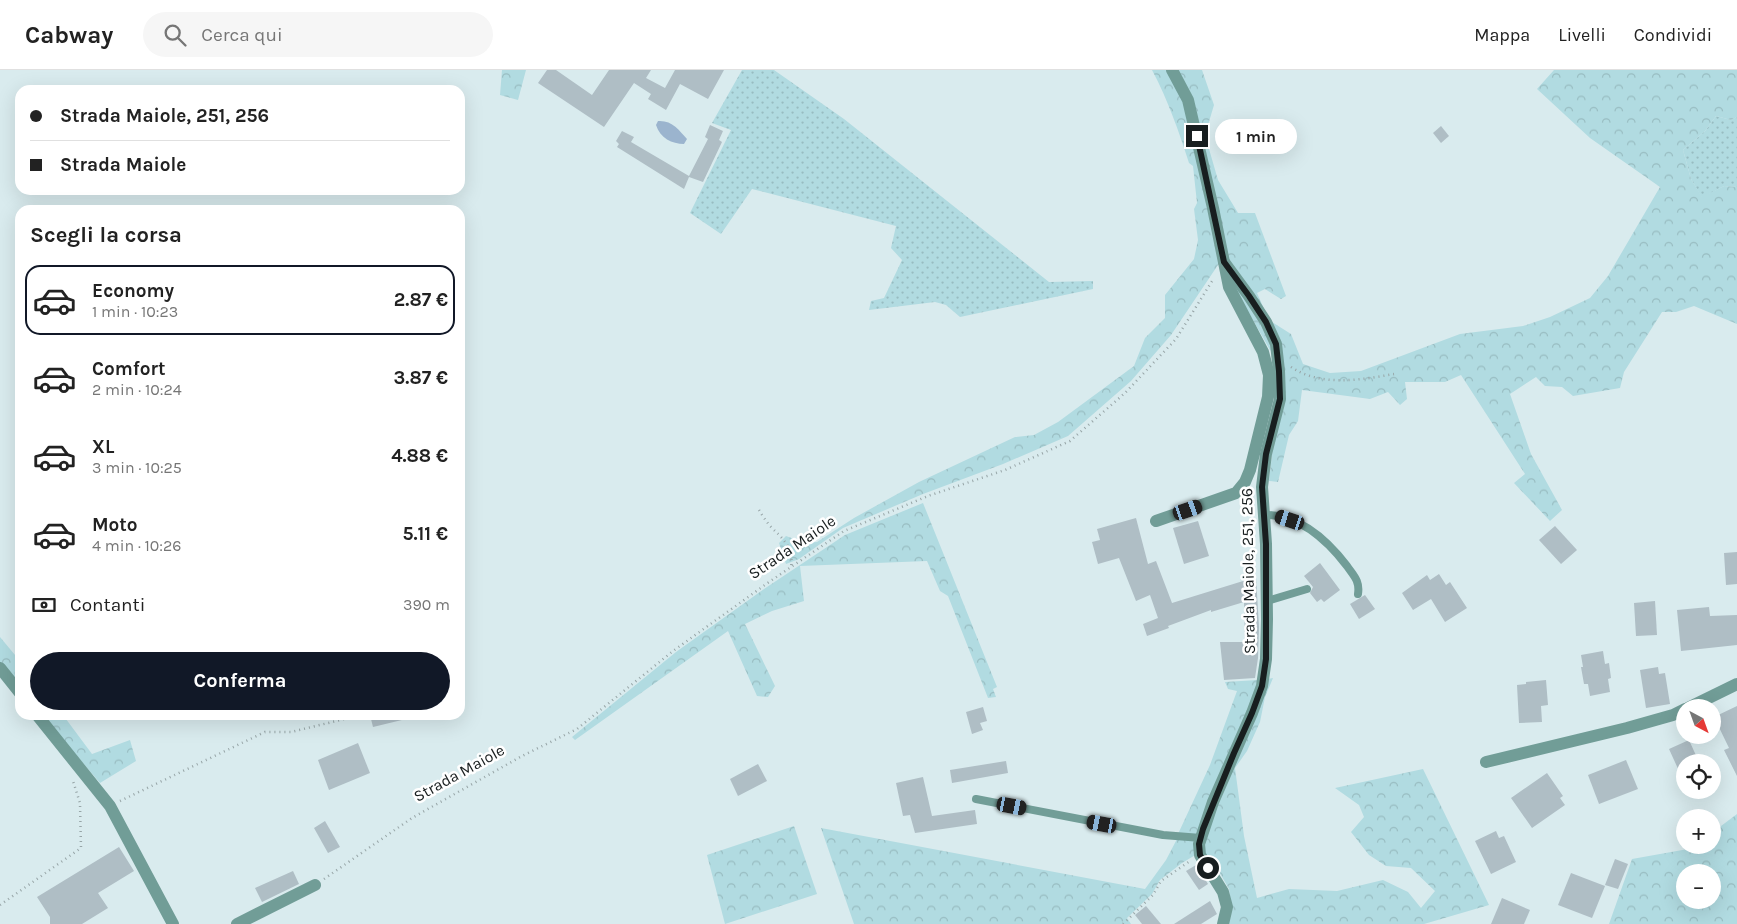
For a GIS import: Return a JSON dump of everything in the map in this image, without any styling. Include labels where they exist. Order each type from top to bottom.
[{"type":"street","points":[[1156,521],[1236,493],[1245,482],[1250,470],[1268,397],[1269,375],[1263,352],[1229,287],[1188,100],[1172,70]]},
{"type":"street","name":"Strada Maiole, 251, 256","points":[[1200,855],[1201,838],[1213,802],[1262,686],[1266,659],[1267,601],[1262,487],[1266,454],[1280,399],[1276,344],[1266,322],[1224,262]]},
{"type":"street","points":[[0,668],[15,687]]},
{"type":"street","points":[[1706,699],[1737,684]]},
{"type":"street","points":[[1486,762],[1627,728],[1676,713]]},
{"type":"street","points":[[42,720],[110,806],[173,924]]},
{"type":"street","points":[[1200,855],[1223,892],[1227,907],[1223,924]]},
{"type":"street","points":[[237,924],[315,885]]},
{"type":"lane","points":[[1264,515],[1272,514],[1290,520],[1309,528],[1326,540],[1358,582],[1358,594]]},
{"type":"lane","points":[[1267,601],[1307,589]]},
{"type":"lane","points":[[976,799],[1163,835],[1201,838]]},
{"type":"path","name":"Strada Maiole","points":[[315,885],[412,818],[522,756],[577,728],[673,651],[844,531],[928,496],[1004,470],[1070,441],[1125,393],[1176,339],[1224,262]]},
{"type":"path","points":[[1278,357],[1294,369],[1320,379],[1365,379],[1394,374]]},
{"type":"path","points":[[759,510],[769,524],[784,539],[793,556],[791,567]]},
{"type":"path","points":[[110,806],[265,732],[291,732],[340,720]]},
{"type":"path","points":[[0,905],[81,848],[80,803],[71,774]]},
{"type":"path","points":[[1123,924],[1153,895],[1161,881],[1182,865],[1200,855]]},
{"type":"green space","points":[[502,70],[526,70],[518,100],[500,95]]},
{"type":"green space","points":[[742,70],[774,70],[844,119],[1049,282],[1093,281],[1093,289],[960,317],[946,305],[935,302],[869,310],[871,301],[884,298],[902,260],[891,248],[896,226],[752,189],[721,234],[690,213],[731,130],[712,123]]},
{"type":"green space","points":[[1152,70],[1166,70],[1183,100],[1220,262],[1171,335],[1131,381],[1068,436],[843,528],[799,559],[786,564],[779,543],[786,536],[805,543],[817,542],[854,518],[919,482],[1015,437],[1034,435],[1058,422],[1134,366],[1145,338],[1165,318],[1165,295],[1194,259],[1198,240],[1194,209],[1197,203],[1193,166],[1189,163],[1168,104]]},
{"type":"green space","points":[[1176,70],[1202,70],[1214,105],[1205,135],[1218,180],[1238,213],[1255,213],[1286,296],[1281,299],[1265,289],[1257,293],[1269,320],[1291,334],[1303,364],[1330,373],[1361,371],[1460,334],[1523,326],[1550,317],[1590,298],[1608,276],[1660,187],[1590,138],[1537,89],[1554,70],[1737,70],[1737,117],[1731,120],[1716,116],[1705,131],[1683,150],[1691,179],[1702,197],[1724,186],[1737,187],[1737,324],[1694,306],[1676,312],[1662,312],[1624,372],[1620,388],[1573,396],[1562,387],[1545,386],[1536,377],[1510,394],[1531,454],[1562,510],[1550,521],[1514,483],[1525,474],[1461,375],[1445,382],[1405,382],[1407,399],[1400,405],[1388,392],[1370,399],[1302,390],[1298,421],[1289,435],[1278,482],[1269,481],[1283,358],[1270,350],[1233,285]]},
{"type":"green space","points":[[1716,116],[1731,120],[1737,117],[1737,187],[1724,186],[1702,198],[1691,179],[1683,150],[1705,131]]},
{"type":"green space","points":[[923,503],[997,687],[993,689],[996,697],[988,698],[948,596],[940,591],[927,561],[800,566],[804,601],[772,611],[745,624],[775,686],[768,697],[757,696],[728,631],[575,740],[572,737],[676,652],[764,589],[845,535]]},
{"type":"green space","points":[[0,637],[15,655],[15,681],[0,662]]},
{"type":"green space","points":[[1273,678],[1265,697],[1260,722],[1247,751],[1235,768],[1244,836],[1257,898],[1289,889],[1337,891],[1383,880],[1408,892],[1421,908],[1435,891],[1411,868],[1386,866],[1369,855],[1351,832],[1364,817],[1359,805],[1335,788],[1423,769],[1489,905],[1424,924],[1226,924],[1231,907],[1229,889],[1221,875],[1204,854],[1203,839],[1266,679]]},
{"type":"green space","points":[[1257,680],[1258,685],[1198,836],[1178,834],[1210,765],[1237,691],[1228,689],[1225,682]]},
{"type":"green space","points":[[46,720],[67,720],[92,754],[130,740],[136,761],[100,783]]},
{"type":"green space","points":[[1737,814],[1737,924],[1609,924],[1632,859],[1676,851],[1676,854],[1721,854],[1721,826]]},
{"type":"green space","points":[[794,826],[817,894],[725,924],[707,855]]},
{"type":"green space","points":[[821,828],[1145,889],[1166,860],[1177,839],[1198,840],[1197,854],[1160,880],[1152,894],[1127,918],[1131,924],[854,924]]},
{"type":"shaded area","points":[[658,121],[667,122],[678,129],[687,139],[684,144],[675,143],[663,137],[656,125]]},
{"type":"building","points":[[547,70],[556,70],[592,95],[609,70],[651,70],[646,78],[665,88],[675,70],[724,70],[708,99],[680,84],[666,110],[648,99],[651,94],[634,83],[604,127],[538,83]]},
{"type":"building","points":[[710,125],[723,131],[719,140],[722,142],[703,182],[689,177],[684,189],[617,147],[619,144],[616,141],[622,131],[634,137],[631,142],[689,176],[708,139],[705,137]]},
{"type":"building","points":[[1441,126],[1449,136],[1441,143],[1433,133]]},
{"type":"building","points":[[1136,518],[1148,564],[1156,561],[1172,603],[1256,577],[1259,627],[1255,678],[1224,680],[1220,642],[1245,642],[1244,602],[1211,612],[1211,610],[1147,636],[1143,624],[1158,618],[1150,595],[1136,601],[1119,558],[1098,564],[1092,542],[1100,540],[1097,529]]},
{"type":"building","points":[[1198,521],[1209,556],[1184,564],[1173,528]]},
{"type":"building","points":[[1555,526],[1577,550],[1561,564],[1539,540]]},
{"type":"building","points":[[1737,552],[1737,584],[1726,585],[1724,553]]},
{"type":"building","points":[[1320,563],[1340,590],[1324,602],[1321,599],[1317,602],[1310,593],[1313,587],[1304,576]]},
{"type":"building","points":[[1439,574],[1446,585],[1450,582],[1467,608],[1445,622],[1431,599],[1413,610],[1402,593],[1427,575],[1430,580]]},
{"type":"building","points":[[1365,595],[1375,609],[1359,619],[1350,604]]},
{"type":"building","points":[[1655,601],[1657,635],[1636,636],[1634,603]]},
{"type":"building","points":[[1709,607],[1710,616],[1737,615],[1737,645],[1681,651],[1677,610]]},
{"type":"building","points":[[1603,651],[1605,664],[1609,663],[1611,678],[1608,679],[1610,692],[1590,696],[1588,684],[1584,684],[1581,655]]},
{"type":"building","points":[[1658,667],[1659,674],[1665,673],[1670,704],[1646,708],[1640,670]]},
{"type":"building","points":[[1546,680],[1548,705],[1541,706],[1542,722],[1519,723],[1517,685]]},
{"type":"building","points":[[1737,706],[1737,776],[1724,750],[1729,748],[1721,731],[1721,714]]},
{"type":"building","points":[[983,707],[987,721],[980,723],[983,730],[972,734],[966,712]]},
{"type":"building","points":[[371,720],[402,720],[373,727]]},
{"type":"building","points":[[358,743],[370,773],[329,790],[318,760]]},
{"type":"building","points":[[1680,744],[1691,744],[1695,754],[1676,754],[1676,764],[1669,749]]},
{"type":"building","points":[[1626,760],[1638,789],[1599,804],[1588,775]]},
{"type":"building","points":[[1006,761],[1008,773],[952,783],[950,770]]},
{"type":"building","points":[[758,764],[767,781],[738,796],[730,779]]},
{"type":"building","points":[[1547,773],[1563,796],[1560,798],[1565,805],[1532,828],[1511,798]]},
{"type":"building","points":[[923,777],[932,816],[975,810],[977,824],[915,833],[910,815],[903,816],[896,783]]},
{"type":"building","points":[[325,821],[340,847],[328,853],[314,828]]},
{"type":"building","points":[[1496,831],[1499,838],[1504,836],[1516,862],[1491,874],[1475,841]]},
{"type":"building","points":[[119,847],[134,871],[98,893],[108,908],[82,924],[50,924],[50,917],[37,897]]},
{"type":"building","points":[[1615,859],[1628,864],[1618,889],[1605,885]]},
{"type":"building","points":[[1196,865],[1208,884],[1199,890],[1186,871]]},
{"type":"building","points":[[293,871],[299,884],[262,902],[255,888]]},
{"type":"building","points":[[1571,873],[1605,886],[1592,918],[1558,905]]},
{"type":"building","points":[[1502,898],[1530,910],[1524,924],[1491,924]]},
{"type":"building","points":[[1210,901],[1217,914],[1201,924],[1174,924]]},
{"type":"building","points":[[1146,906],[1161,924],[1142,924],[1135,915]]},
{"type":"route","points":[[1197,136],[1224,262],[1266,322],[1276,344],[1280,399],[1266,454],[1262,487],[1266,544],[1267,618],[1266,659],[1262,686],[1203,829],[1199,844],[1200,855],[1208,868]]}]
